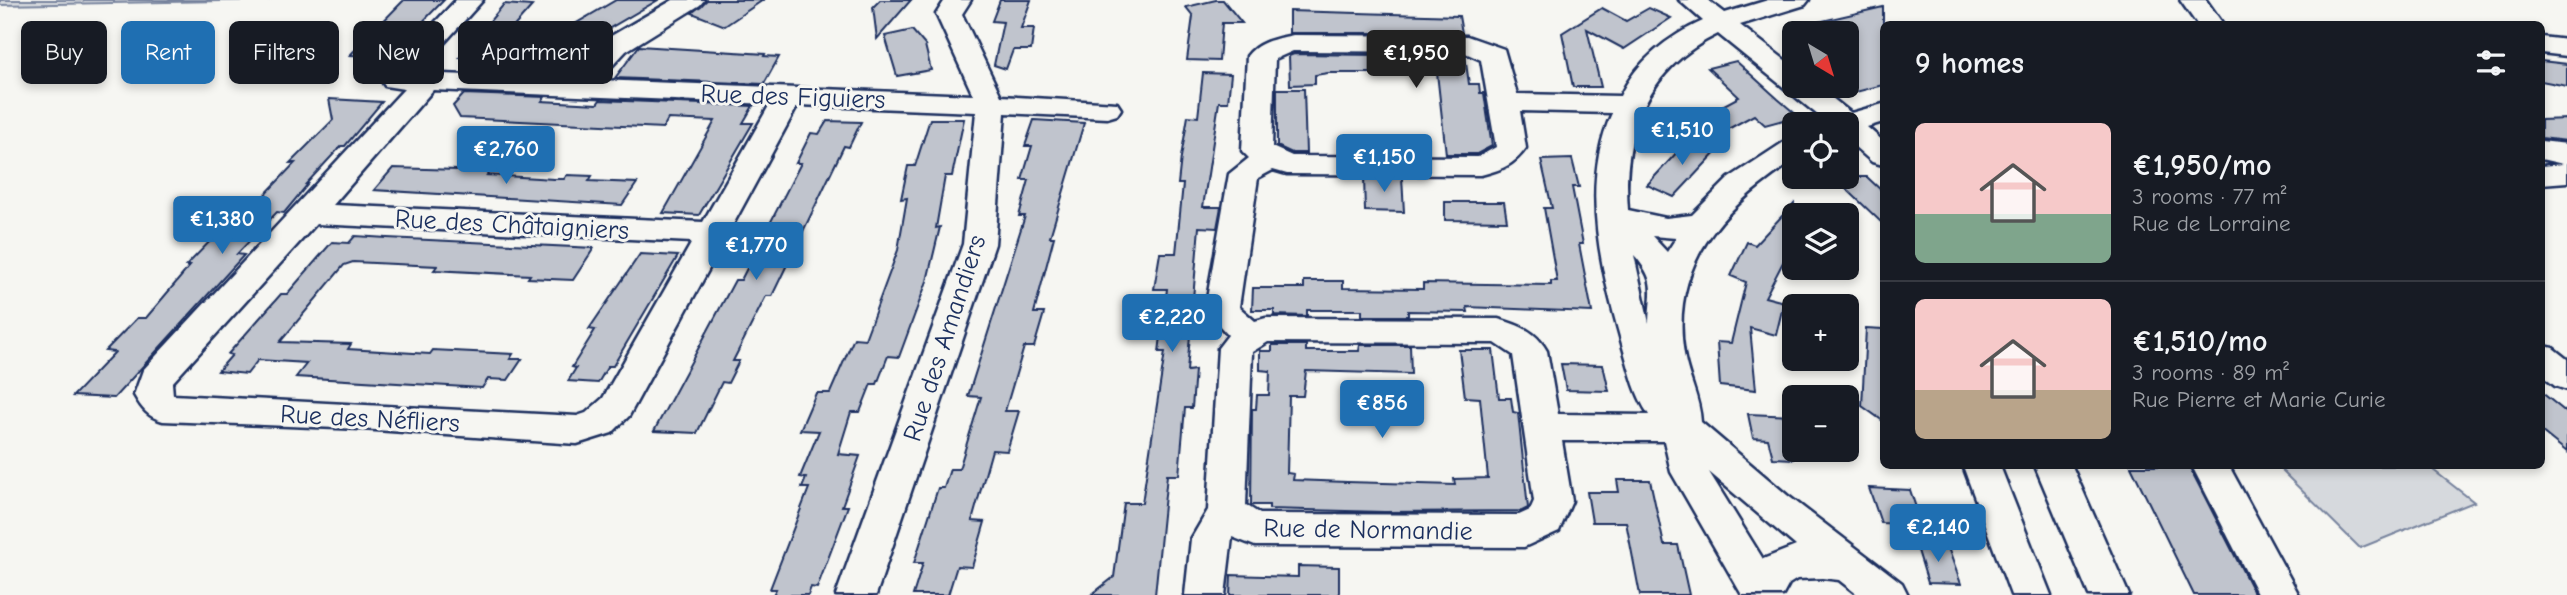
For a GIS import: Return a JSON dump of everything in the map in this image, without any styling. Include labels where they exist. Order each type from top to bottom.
[{"type":"street","points":[[444,36],[470,0]]},
{"type":"street","points":[[576,88],[616,45],[691,0]]},
{"type":"street","name":"Rue des Amandiers","points":[[856,595],[979,244],[991,104],[949,14],[958,0]]},
{"type":"street","points":[[1692,0],[1782,71]]},
{"type":"street","points":[[1670,290],[1665,270],[1630,250],[1613,215],[1612,186],[1627,105],[1640,83],[1662,57],[1723,22],[1796,0]]},
{"type":"street","points":[[2193,0],[2208,21]]},
{"type":"street","points":[[1293,43],[1467,44],[1494,55],[1505,102],[1511,148],[1501,159],[1481,166],[1287,165],[1269,159],[1257,151],[1261,56],[1275,47],[1293,43]]},
{"type":"street","points":[[2545,45],[2567,48]]},
{"type":"street","name":"Rue des Figuiers","points":[[444,82],[1107,109]]},
{"type":"street","points":[[308,214],[409,84]]},
{"type":"street","points":[[715,233],[789,96]]},
{"type":"street","points":[[1815,98],[1831,112]]},
{"type":"street","points":[[1505,102],[1627,105]]},
{"type":"street","points":[[1859,120],[1880,114]]},
{"type":"street","points":[[1859,135],[1880,153]]},
{"type":"street","points":[[2545,150],[2560,151],[2567,156]]},
{"type":"street","points":[[1782,155],[1751,174],[1687,227],[1630,250],[1618,276],[1659,403],[1722,463],[1784,516],[1888,595]]},
{"type":"street","points":[[1249,336],[1222,310],[1244,174],[1269,159]]},
{"type":"street","points":[[2545,175],[2567,173]]},
{"type":"street","name":"Rue des Châtaigniers","points":[[308,214],[715,233]]},
{"type":"street","name":"Rue des Néfliers","points":[[308,214],[155,379],[152,395],[163,408],[361,416],[577,430],[599,423],[611,414],[715,233]]},
{"type":"street","points":[[1613,215],[1655,228],[1687,227]]},
{"type":"street","points":[[1687,227],[1670,290],[1666,346],[1670,373],[1681,402],[1685,462],[1719,524],[1757,584]]},
{"type":"street","name":"Rue de Normandie","points":[[1266,330],[1498,331],[1517,338],[1530,351],[1542,427],[1553,501],[1545,520],[1524,531],[1255,530],[1239,522],[1227,511],[1236,348],[1249,336],[1266,330]]},
{"type":"street","points":[[2545,360],[2567,377]]},
{"type":"street","points":[[1542,427],[1651,429],[1682,425]]},
{"type":"street","points":[[1722,463],[1741,521],[1757,584]]},
{"type":"street","points":[[1983,469],[2031,595]]},
{"type":"street","points":[[2055,469],[2109,595]]},
{"type":"street","points":[[2212,469],[2279,595]]},
{"type":"street","points":[[1205,595],[1211,540],[1227,511]]},
{"type":"street","points":[[1757,584],[1794,563],[1811,560],[1850,566]]},
{"type":"shaded area","points":[[0,0],[272,0],[0,5]]},
{"type":"shaded area","points":[[2280,469],[2432,469],[2474,502],[2360,548]]},
{"type":"building","points":[[404,0],[444,0],[424,21],[383,21]]},
{"type":"building","points":[[616,0],[658,0],[613,26],[613,21],[580,21]]},
{"type":"building","points":[[707,0],[763,0],[725,26],[692,13]]},
{"type":"building","points":[[880,0],[911,0],[877,39],[873,7]]},
{"type":"building","points":[[1000,0],[1031,0],[1021,28],[1034,28],[1031,50],[1013,50],[1006,69],[994,65],[1003,22],[992,21]]},
{"type":"building","points":[[1223,0],[1242,23],[1222,23],[1219,61],[1187,60],[1193,16],[1186,7]]},
{"type":"building","points":[[504,4],[532,6],[519,21],[490,21]]},
{"type":"building","points":[[1883,7],[1883,21],[1880,21],[1880,86],[1859,91],[1859,21],[1822,21]]},
{"type":"building","points":[[1602,8],[1626,21],[1649,8],[1671,18],[1624,49],[1587,29],[1601,87],[1573,87],[1562,33]]},
{"type":"building","points":[[1289,11],[1459,16],[1462,33],[1289,33]]},
{"type":"building","points":[[912,30],[925,45],[931,70],[897,76],[885,36]]},
{"type":"building","points":[[639,46],[779,57],[764,84],[615,78]]},
{"type":"building","points":[[1289,56],[1465,56],[1469,84],[1479,84],[1480,93],[1484,93],[1492,146],[1477,154],[1446,154],[1437,73],[1328,73],[1315,75],[1315,84],[1290,85]]},
{"type":"building","points":[[1736,61],[1793,112],[1782,112],[1782,120],[1765,125],[1754,115],[1717,135],[1694,121],[1739,97],[1708,68]]},
{"type":"building","points":[[2545,61],[2567,64],[2567,86],[2545,82]]},
{"type":"building","points":[[1203,73],[1231,74],[1228,102],[1219,102],[1203,207],[1221,207],[1217,228],[1199,227],[1187,371],[1195,370],[1192,408],[1185,408],[1179,475],[1167,475],[1155,595],[1091,595],[1114,577],[1124,503],[1142,503],[1165,352],[1159,352],[1167,289],[1154,289],[1160,253],[1176,253],[1183,184],[1178,184],[1181,157],[1188,116],[1198,117]]},
{"type":"building","points":[[1277,89],[1304,89],[1306,153],[1292,153],[1277,146]]},
{"type":"building","points":[[464,94],[545,97],[542,101],[597,104],[600,100],[753,106],[743,123],[753,123],[699,215],[663,213],[715,121],[668,119],[663,128],[460,118],[453,106]]},
{"type":"building","points":[[329,99],[382,102],[345,146],[341,146],[306,184],[284,213],[277,212],[237,254],[244,255],[114,398],[73,396],[115,352],[105,351],[137,318],[146,318],[190,266],[186,266],[215,236],[221,237],[253,201],[258,202],[295,163],[290,163],[333,120]]},
{"type":"building","points":[[930,119],[964,119],[952,176],[945,176],[936,228],[940,227],[927,281],[899,357],[888,356],[877,384],[871,384],[860,412],[851,412],[838,454],[860,456],[842,506],[848,506],[817,588],[811,587],[808,595],[773,595],[776,589],[770,589],[809,488],[802,488],[806,478],[800,477],[819,431],[800,430],[816,393],[830,393],[854,338],[865,339],[898,250],[907,198],[901,199],[908,166],[915,166]]},
{"type":"building","points":[[2567,119],[2567,141],[2545,138],[2545,120]]},
{"type":"building","points":[[1034,120],[1084,123],[1050,237],[1054,237],[1034,313],[1044,313],[1034,347],[1024,347],[1005,411],[1019,411],[1007,451],[992,450],[972,521],[985,522],[972,567],[957,566],[948,595],[913,595],[923,563],[914,563],[938,488],[944,488],[950,469],[959,469],[981,397],[968,396],[1025,216],[1019,216],[1029,180],[1022,180],[1032,146],[1025,146]]},
{"type":"building","points":[[827,121],[861,122],[849,147],[844,146],[772,296],[766,296],[733,361],[739,361],[728,383],[722,382],[697,433],[654,431],[735,280],[741,280],[801,163],[796,163],[811,133],[819,134]]},
{"type":"building","points":[[1690,138],[1718,150],[1674,197],[1647,185]]},
{"type":"building","points":[[1363,139],[1400,139],[1400,154],[1363,154]]},
{"type":"building","points":[[1572,159],[1579,187],[1572,187],[1583,244],[1579,244],[1592,312],[1467,307],[1468,312],[1408,311],[1408,316],[1362,316],[1362,310],[1307,310],[1307,316],[1274,315],[1274,310],[1252,310],[1253,288],[1304,288],[1304,281],[1343,281],[1343,288],[1423,289],[1423,283],[1551,285],[1551,281],[1557,281],[1544,208],[1552,208],[1541,160]]},
{"type":"building","points":[[393,168],[490,171],[487,175],[554,179],[564,179],[567,175],[592,176],[589,181],[637,183],[622,205],[374,190]]},
{"type":"building","points":[[1364,177],[1402,177],[1404,212],[1365,211]]},
{"type":"building","points":[[1859,177],[1867,177],[1880,189],[1880,221],[1847,189],[1859,189]]},
{"type":"building","points":[[1445,202],[1504,202],[1507,221],[1445,220]]},
{"type":"building","points":[[1782,216],[1782,264],[1765,297],[1782,301],[1776,335],[1750,328],[1756,390],[1720,386],[1717,342],[1731,343],[1746,282],[1731,276],[1747,242],[1755,245]]},
{"type":"building","points":[[355,236],[594,248],[573,280],[434,270],[437,266],[353,262],[344,265],[280,342],[351,344],[348,349],[430,354],[433,350],[513,354],[510,359],[522,359],[508,380],[488,379],[482,388],[296,377],[307,363],[258,360],[247,374],[218,371],[232,355],[228,354],[281,294],[287,294],[332,242],[349,243]]},
{"type":"building","points":[[640,254],[678,256],[613,366],[608,366],[598,383],[568,381],[576,368],[572,367],[595,330],[589,329]]},
{"type":"building","points":[[1866,328],[1880,329],[1880,419],[1862,406]]},
{"type":"building","points":[[1272,345],[1306,345],[1306,351],[1359,351],[1360,345],[1410,345],[1411,374],[1306,371],[1303,396],[1289,396],[1287,473],[1294,474],[1293,480],[1455,485],[1454,479],[1488,478],[1480,398],[1465,397],[1459,350],[1493,350],[1499,398],[1511,398],[1513,412],[1518,413],[1528,508],[1522,511],[1384,512],[1269,509],[1269,505],[1251,505],[1252,409],[1256,409],[1257,395],[1269,395],[1270,371],[1260,370],[1260,351],[1272,351]]},
{"type":"building","points":[[1561,364],[1603,365],[1609,391],[1566,390]]},
{"type":"building","points":[[2545,395],[2567,413],[2567,452],[2545,434]]},
{"type":"building","points":[[1748,414],[1782,415],[1782,458],[1773,458],[1768,439],[1753,438]]},
{"type":"building","points":[[2132,469],[2191,469],[2255,595],[2194,595]]},
{"type":"building","points":[[1617,480],[1650,480],[1664,545],[1678,545],[1689,595],[1640,595],[1626,522],[1592,522],[1587,492],[1619,492]]},
{"type":"building","points":[[1869,488],[1910,490],[1922,525],[1881,523]]},
{"type":"building","points":[[1916,544],[1947,545],[1961,584],[1928,583]]},
{"type":"building","points":[[1298,566],[1339,567],[1339,595],[1230,595],[1231,575],[1298,577]]}]
